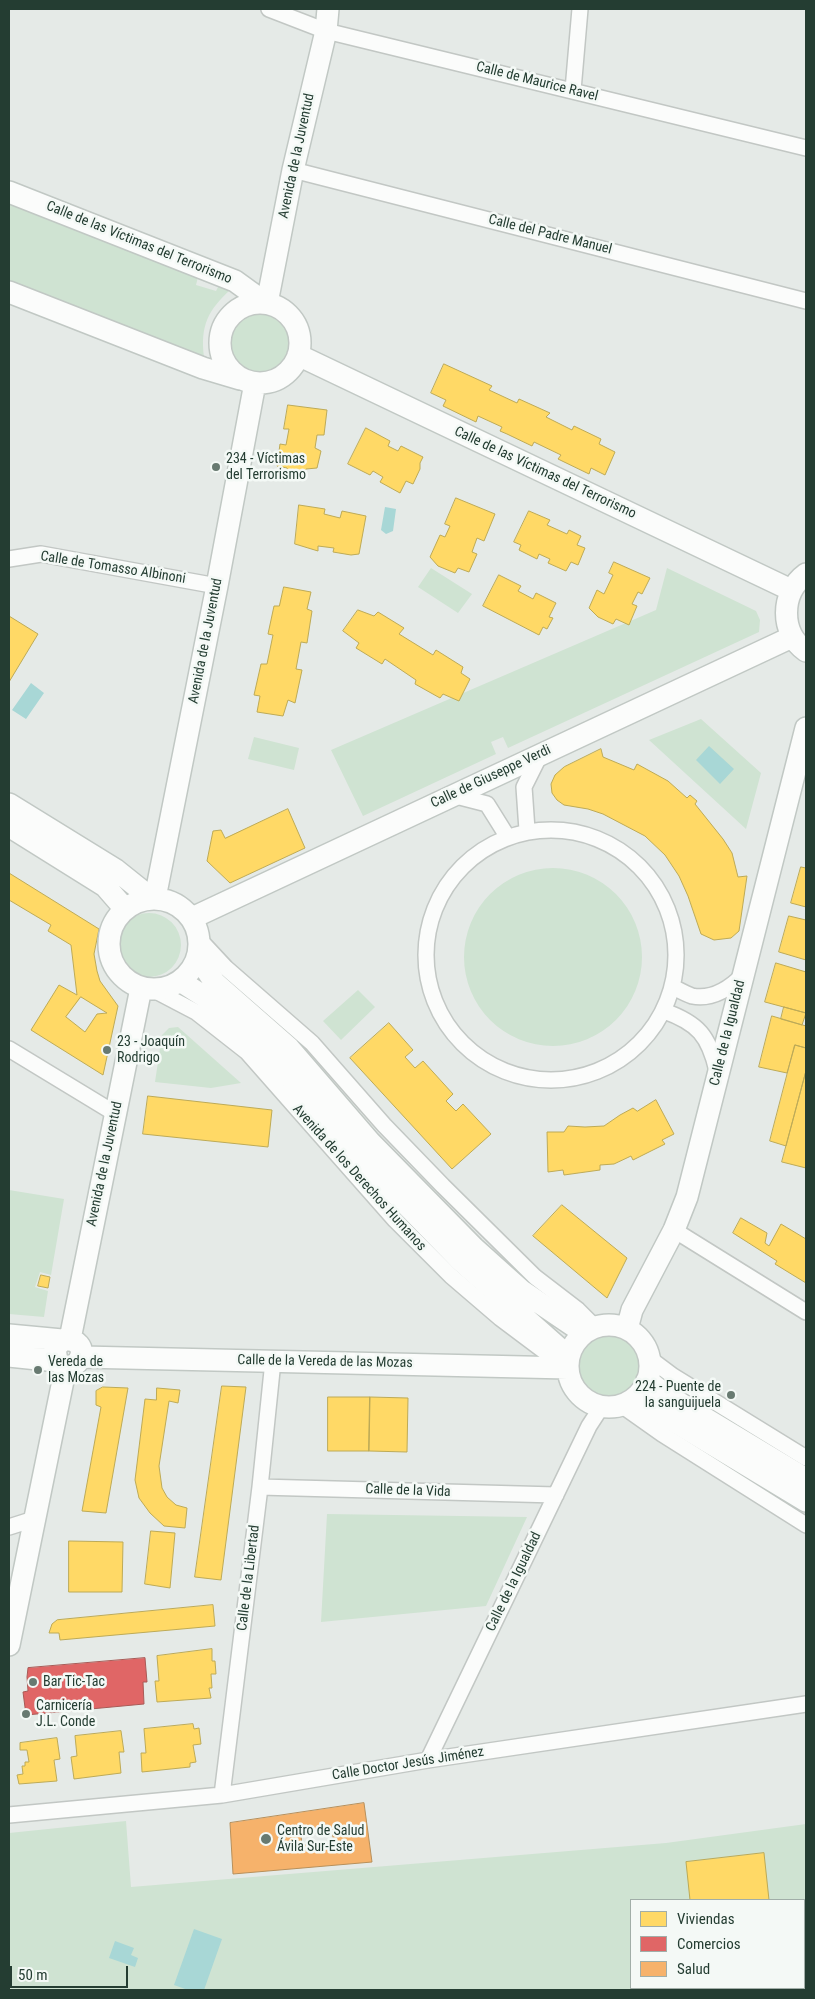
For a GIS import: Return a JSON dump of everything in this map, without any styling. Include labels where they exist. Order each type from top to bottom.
[{"type":"street","name":"Calle de Maurice Ravel","points":[[269,9],[326,31],[806,148]]},
{"type":"street","name":"Avenida de la Juventud","points":[[266,302],[293,170],[326,31],[328,9]]},
{"type":"street","points":[[573,90],[580,9]]},
{"type":"street","name":"Calle del Padre Manuel","points":[[293,170],[806,301]]},
{"type":"street","name":"Calle de las Víctimas del Terrorismo","points":[[9,192],[235,281],[266,302]]},
{"type":"street","points":[[9,292],[203,368],[250,381],[266,383],[277,380],[294,365],[301,341],[298,328],[291,316],[280,308],[266,302],[254,302],[242,306],[232,313],[225,323],[221,334],[220,347],[229,369],[250,381]]},
{"type":"street","name":"Calle de las Víctimas del Terrorismo","points":[[298,355],[791,590]]},
{"type":"street","name":"Avenida de la Juventud","points":[[153,898],[217,586],[250,381]]},
{"type":"street","name":"Calle de Tomasso Albinoni","points":[[9,559],[41,554],[217,586]]},
{"type":"street","points":[[799,644],[787,622],[786,606],[791,590],[806,574]]},
{"type":"street","name":"Calle de Giuseppe Verdi","points":[[192,918],[542,753],[799,644]]},
{"type":"street","name":"Calle de la Igualdad","points":[[627,1329],[632,1310],[674,1230],[687,1197],[806,728]]},
{"type":"street","points":[[527,830],[524,787],[542,753]]},
{"type":"street","points":[[452,795],[487,804],[507,836]]},
{"type":"street","points":[[9,804],[116,870],[153,898],[176,904],[192,918],[198,948],[214,983],[288,1048],[370,1142],[474,1248],[522,1291],[590,1330]]},
{"type":"street","points":[[9,826],[105,886],[125,909]]},
{"type":"street","points":[[527,830],[569,830],[610,843],[643,868],[666,904],[677,945],[673,987],[664,1011],[646,1038],[621,1060],[592,1074],[560,1081],[528,1079],[497,1068],[469,1050],[448,1026],[432,997],[426,965],[427,932],[437,901],[454,874],[478,852],[507,836],[527,830]]},
{"type":"street","points":[[153,898],[134,903],[125,909],[116,918],[111,929],[108,941],[109,953],[113,965],[120,975],[130,983],[148,989],[168,988],[180,981],[191,971],[198,948]]},
{"type":"street","points":[[673,987],[692,996],[715,994],[733,985],[743,975]]},
{"type":"street","name":"Avenida de los Derechos Humanos","points":[[180,981],[206,996],[277,1062],[357,1154],[461,1261],[568,1363]]},
{"type":"street","name":"Avenida de la Juventud","points":[[9,1645],[116,1114],[148,989]]},
{"type":"street","name":"Avenida de los Derechos Humanos","points":[[148,989],[196,1012],[247,1052],[395,1220],[451,1276],[500,1318],[544,1351],[568,1363]]},
{"type":"street","points":[[664,1011],[685,1018],[702,1033],[714,1055],[718,1074]]},
{"type":"street","points":[[9,1049],[116,1114]]},
{"type":"street","points":[[674,1230],[806,1312]]},
{"type":"street","points":[[806,1458],[673,1376],[649,1358],[641,1341],[627,1329],[611,1325],[590,1330],[572,1348],[568,1363],[572,1383],[580,1394],[590,1402],[652,1408],[806,1501]]},
{"type":"street","name":"Calle de la Vereda de las Mozas","points":[[9,1335],[67,1353]]},
{"type":"street","name":"Calle de la Vereda de las Mozas","points":[[9,1356],[67,1353],[273,1361],[568,1363]]},
{"type":"street","points":[[618,1404],[644,1388],[647,1380],[649,1358]]},
{"type":"street","name":"Calle de la Libertad","points":[[222,1795],[260,1487],[273,1361]]},
{"type":"street","points":[[647,1380],[663,1392],[806,1479]]},
{"type":"street","points":[[618,1404],[806,1525]]},
{"type":"street","name":"Calle de la Igualdad","points":[[428,1760],[589,1426],[618,1404]]},
{"type":"street","name":"Calle de la Vida","points":[[260,1487],[556,1495]]},
{"type":"street","points":[[9,1527],[34,1519]]},
{"type":"street","name":"Calle Doctor Jesús Jiménez","points":[[9,1815],[222,1795],[428,1760],[806,1704]]},
{"type":"green space","points":[[9,202],[198,277],[196,285],[216,291],[219,285],[231,289],[217,304],[207,319],[203,336],[204,357],[9,281]]},
{"type":"green space","points":[[254,310],[266,310],[283,319],[290,330],[292,342],[290,354],[283,365],[266,374],[254,374],[242,369],[233,360],[228,348],[228,336],[233,324],[242,315]]},
{"type":"green space","points":[[431,568],[472,594],[458,613],[418,587]]},
{"type":"green space","points":[[667,568],[756,611],[760,620],[759,632],[508,748],[503,737],[491,742],[496,754],[363,816],[331,750],[656,610]]},
{"type":"green space","points":[[701,719],[761,773],[746,829],[649,740]]},
{"type":"green space","points":[[254,737],[299,748],[294,770],[248,759]]},
{"type":"green space","points":[[553,868],[587,875],[602,883],[616,894],[627,908],[635,923],[642,957],[635,991],[627,1006],[616,1020],[602,1031],[587,1039],[553,1046],[519,1039],[504,1031],[490,1020],[479,1006],[471,991],[464,957],[471,923],[479,908],[490,894],[504,883],[519,875]]},
{"type":"green space","points":[[149,913],[161,915],[172,922],[179,933],[181,945],[179,957],[172,968],[161,975],[149,977],[137,975],[126,968],[119,957],[117,945],[119,933],[126,922],[137,915]]},
{"type":"green space","points":[[358,990],[375,1007],[341,1040],[323,1021]]},
{"type":"green space","points":[[178,1027],[241,1083],[211,1088],[155,1082],[162,1035],[169,1028]]},
{"type":"green space","points":[[9,1190],[64,1199],[51,1275],[40,1272],[35,1287],[48,1291],[44,1317],[9,1314]]},
{"type":"green space","points":[[603,1336],[615,1336],[626,1341],[634,1349],[639,1360],[637,1378],[626,1391],[615,1396],[603,1396],[592,1391],[584,1383],[579,1372],[579,1360],[584,1349],[592,1341]]},
{"type":"green space","points":[[327,1514],[527,1517],[486,1606],[321,1622]]},
{"type":"green space","points":[[126,1821],[131,1887],[666,1843],[806,1824],[806,1990],[9,1990],[9,1833]]},
{"type":"water","points":[[385,507],[396,509],[393,531],[386,534],[381,530]]},
{"type":"water","points":[[31,683],[44,693],[26,719],[12,710]]},
{"type":"water","points":[[709,746],[734,769],[720,784],[696,760]]},
{"type":"water","points":[[194,1929],[222,1939],[204,1990],[188,1990],[174,1985]]},
{"type":"water","points":[[115,1941],[134,1948],[131,1955],[138,1958],[135,1967],[109,1958]]},
{"type":"building: Viviendas","points":[[444,364],[492,386],[489,390],[517,403],[519,399],[550,413],[546,417],[572,430],[574,426],[601,439],[599,444],[615,452],[605,475],[591,468],[589,474],[558,459],[561,455],[534,442],[532,446],[500,431],[502,427],[478,416],[476,422],[443,406],[446,400],[431,393]]},
{"type":"building: Viviendas","points":[[288,405],[327,410],[324,435],[317,435],[315,448],[321,451],[317,468],[306,469],[303,473],[287,472],[287,468],[277,466],[280,444],[286,445],[289,429],[284,429]]},
{"type":"building: Viviendas","points":[[366,428],[390,441],[388,446],[398,451],[401,446],[423,457],[413,484],[406,481],[400,493],[380,482],[383,477],[373,471],[370,475],[348,464]]},
{"type":"building: Viviendas","points":[[456,498],[495,514],[484,541],[477,538],[472,552],[477,554],[469,572],[458,568],[455,573],[438,566],[430,557],[440,535],[445,537],[450,526],[445,524]]},
{"type":"building: Viviendas","points":[[299,505],[325,509],[324,514],[340,518],[342,511],[366,516],[359,554],[351,555],[333,552],[334,548],[318,546],[318,551],[295,544]]},
{"type":"building: Viviendas","points":[[529,511],[550,520],[547,525],[567,534],[569,530],[581,536],[577,545],[585,548],[578,565],[571,562],[566,571],[548,563],[550,559],[539,554],[537,559],[519,550],[521,545],[514,542]]},
{"type":"building: Viviendas","points":[[614,562],[650,578],[642,594],[638,592],[632,604],[637,606],[629,625],[616,619],[613,624],[598,617],[589,608],[597,590],[604,594],[613,575],[609,573]]},
{"type":"building: Viviendas","points":[[499,575],[521,586],[518,591],[533,599],[536,593],[556,603],[549,617],[553,618],[547,629],[543,627],[539,635],[483,606]]},
{"type":"building: Viviendas","points":[[284,587],[311,592],[307,609],[312,611],[307,643],[301,642],[296,669],[302,670],[295,703],[288,700],[283,716],[257,712],[260,696],[254,695],[261,664],[267,664],[273,635],[268,634],[274,606],[279,606]]},
{"type":"building: Viviendas","points":[[358,610],[374,616],[378,612],[404,628],[399,634],[433,655],[436,650],[463,667],[461,673],[470,679],[459,701],[443,694],[440,698],[415,684],[416,680],[385,659],[382,664],[356,648],[359,643],[343,631]]},
{"type":"building: Viviendas","points":[[9,616],[38,634],[9,682]]},
{"type":"building: Viviendas","points":[[601,749],[603,757],[634,770],[637,764],[668,781],[687,798],[690,795],[697,801],[695,804],[732,853],[738,877],[747,876],[739,931],[731,938],[714,940],[701,934],[679,876],[665,855],[645,836],[603,814],[564,805],[552,793],[551,784],[555,775],[564,767]]},
{"type":"building: Viviendas","points":[[288,809],[305,848],[230,883],[207,861],[213,831],[221,830],[225,838]]},
{"type":"building: Viviendas","points":[[801,867],[806,868],[806,907],[791,903]]},
{"type":"building: Viviendas","points":[[9,873],[99,929],[94,954],[97,971],[100,981],[118,1006],[103,1075],[31,1030],[59,985],[77,995],[71,945],[48,931],[51,925],[9,900]],"holes":[[[81,997],[107,1013],[97,1014],[85,1032],[66,1017]]]},
{"type":"building: Viviendas","points":[[789,916],[806,920],[806,960],[779,952]]},
{"type":"building: Viviendas","points":[[776,963],[806,972],[806,1013],[765,1002]]},
{"type":"building: Viviendas","points":[[784,1007],[806,1013],[802,1025],[781,1019]]},
{"type":"building: Viviendas","points":[[772,1016],[806,1026],[806,1048],[795,1045],[787,1073],[759,1067]]},
{"type":"building: Viviendas","points":[[389,1023],[413,1050],[405,1057],[415,1068],[423,1061],[453,1094],[446,1101],[456,1111],[463,1104],[491,1134],[452,1169],[350,1058]]},
{"type":"building: Viviendas","points":[[795,1045],[806,1048],[806,1071],[786,1146],[770,1141]]},
{"type":"building: Viviendas","points":[[806,1071],[806,1168],[782,1162]]},
{"type":"building: Viviendas","points":[[148,1096],[272,1110],[268,1147],[143,1134]]},
{"type":"building: Viviendas","points":[[656,1100],[674,1134],[662,1140],[665,1144],[633,1160],[631,1156],[614,1164],[600,1165],[600,1170],[564,1175],[563,1170],[548,1172],[547,1132],[564,1132],[568,1126],[604,1126],[633,1108],[637,1111]]},
{"type":"building: Viviendas","points":[[562,1205],[627,1258],[607,1298],[533,1236]]},
{"type":"building: Viviendas","points":[[741,1218],[767,1233],[765,1243],[769,1246],[781,1224],[806,1239],[806,1283],[775,1264],[777,1261],[733,1233]]},
{"type":"building: Viviendas","points":[[41,1275],[50,1277],[48,1288],[38,1286]]},
{"type":"building: Viviendas","points":[[222,1386],[246,1387],[221,1580],[195,1577]]},
{"type":"building: Viviendas","points":[[103,1387],[128,1388],[106,1513],[82,1511],[101,1407],[96,1405],[96,1391]]},
{"type":"building: Viviendas","points":[[157,1388],[180,1390],[178,1403],[169,1401],[159,1466],[162,1488],[167,1497],[176,1505],[187,1508],[185,1528],[164,1526],[150,1513],[139,1498],[135,1480],[145,1399],[156,1400]]},
{"type":"building: Viviendas","points":[[328,1397],[370,1397],[369,1451],[328,1451]]},
{"type":"building: Viviendas","points":[[370,1397],[408,1398],[407,1452],[369,1451]]},
{"type":"building: Viviendas","points":[[151,1531],[175,1533],[170,1588],[145,1584]]},
{"type":"building: Viviendas","points":[[69,1541],[123,1542],[122,1592],[69,1592]]},
{"type":"building: Viviendas","points":[[213,1605],[215,1626],[60,1640],[59,1633],[49,1633],[52,1624],[57,1620]]},
{"type":"building: Viviendas","points":[[212,1649],[212,1661],[215,1661],[216,1674],[211,1674],[212,1688],[209,1688],[211,1698],[157,1702],[155,1681],[159,1681],[157,1656]]},
{"type":"building: Viviendas","points":[[193,1724],[194,1729],[199,1728],[201,1744],[193,1745],[196,1762],[190,1763],[190,1767],[142,1772],[141,1753],[146,1753],[144,1729]]},
{"type":"building: Viviendas","points":[[121,1731],[124,1752],[119,1752],[121,1773],[74,1779],[71,1757],[77,1756],[75,1736]]},
{"type":"building: Viviendas","points":[[57,1738],[60,1759],[54,1760],[57,1781],[19,1784],[17,1775],[23,1774],[22,1766],[25,1766],[25,1762],[29,1762],[27,1750],[20,1750],[20,1743]]},
{"type":"building: Viviendas","points":[[764,1853],[769,1899],[690,1899],[686,1862]]},
{"type":"building: Viviendas","points":[[695,1989],[763,1989],[763,1990]]},
{"type":"building: Comercios","points":[[145,1658],[147,1682],[143,1682],[144,1704],[26,1715],[23,1692],[28,1691],[28,1668]]},
{"type":"building: Salud","name":"Centro de Salud Ávila Sur-Este","points":[[364,1803],[372,1862],[233,1874],[230,1823]],"holes":[[[332,1831],[334,1843],[302,1845],[301,1836]]]},
{"type":"place","name":"234 - Víctimas del Terrorismo","points":[[216,467]]},
{"type":"place","name":"23 - Joaquín Rodrigo","points":[[107,1050]]},
{"type":"place","name":"Vereda de las Mozas","points":[[38,1370]]},
{"type":"place","name":"224 - Puente de la sanguijuela","points":[[731,1395]]},
{"type":"place","name":"Bar Tic-Tac","points":[[33,1682]]},
{"type":"place","name":"Carnicería J.L. Conde","points":[[26,1714]]},
{"type":"place","name":"Centro de Salud Ávila Sur-Este","points":[[266,1839]]}]
